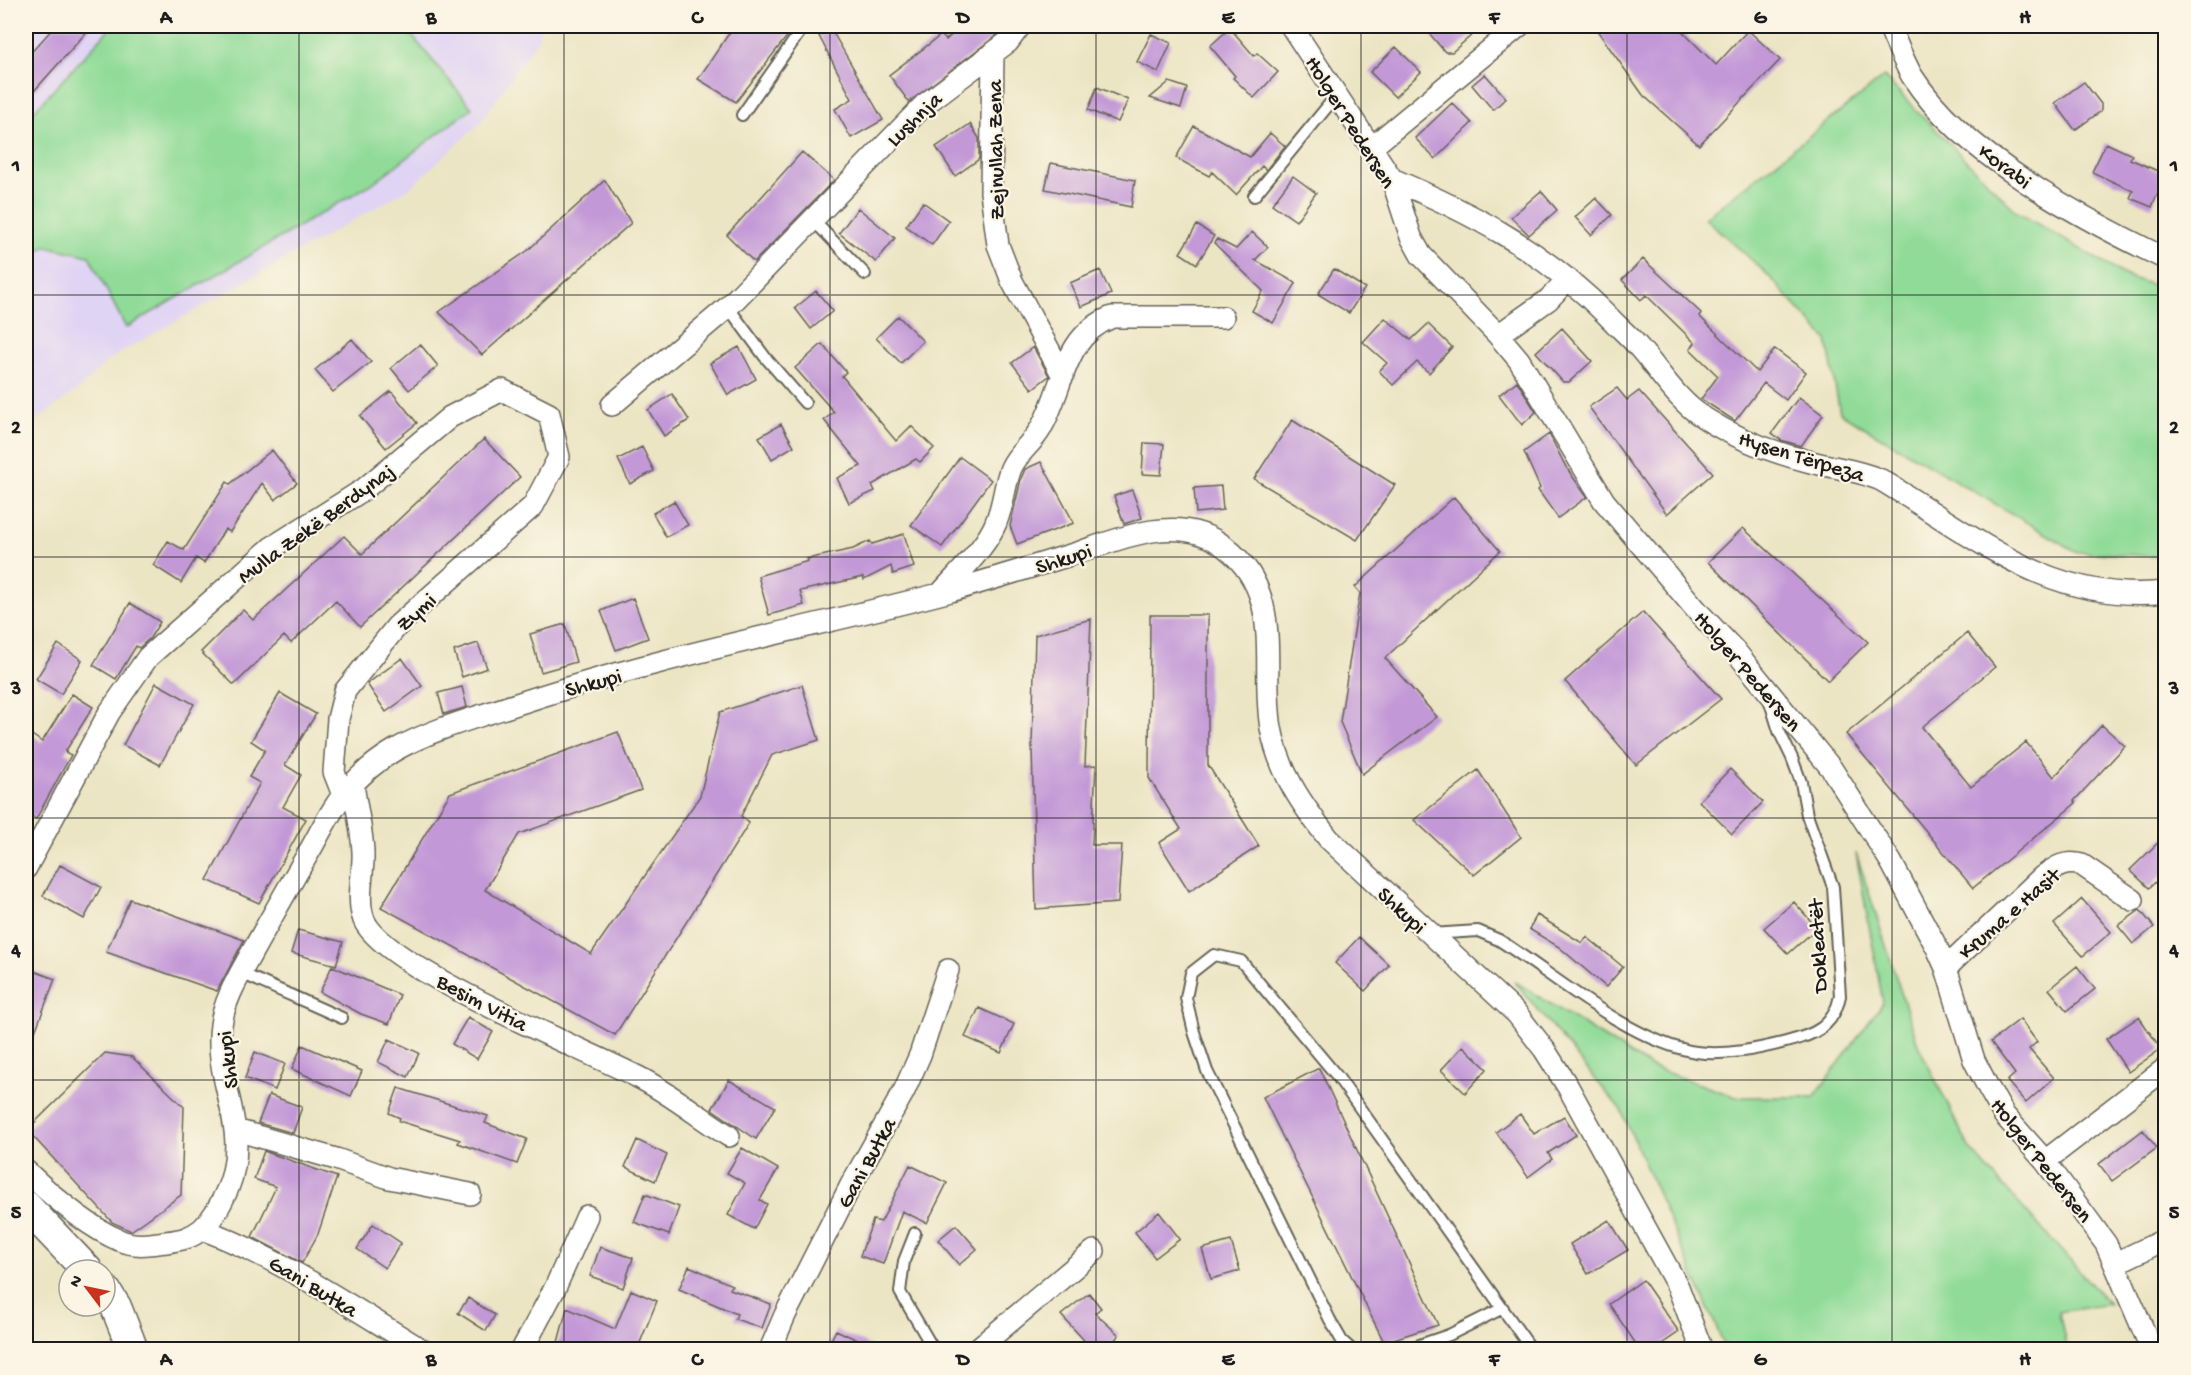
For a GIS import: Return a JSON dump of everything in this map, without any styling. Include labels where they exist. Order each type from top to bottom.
[{"type":"main road","points":[[26,1206],[76,1258]]},
{"type":"main road","points":[[117,1310],[133,1350]]},
{"type":"street","name":"Lushnja","points":[[612,405],[728,308],[924,105],[1008,42],[1020,26]]},
{"type":"street","name":"Holger Pedersen","points":[[1291,26],[1392,179],[1411,237],[1421,255],[1498,334],[1537,389],[1604,501],[1811,741],[1856,804],[1891,862],[1946,968],[1974,1060],[2004,1115],[2045,1161],[2094,1226],[2116,1263],[2152,1350]]},
{"type":"street","points":[[1371,147],[1519,26]]},
{"type":"street","name":"Korabi","points":[[1889,26],[1927,97],[1966,135],[2031,186],[2109,231],[2166,259]]},
{"type":"street","name":"Zejnullah Zena","points":[[993,54],[991,192],[998,245],[1012,281],[1063,376]]},
{"type":"street","name":"Hysen Tërpeza","points":[[1392,179],[1490,224],[1532,251],[1568,279],[1635,343],[1680,398],[1704,418],[1734,434],[1812,462],[1861,471],[1881,480],[2028,570],[2088,588],[2166,592]]},
{"type":"street","points":[[1498,334],[1548,300],[1568,279]]},
{"type":"street","points":[[941,594],[992,532],[1003,507],[1010,471],[1018,453],[1039,431],[1071,352],[1082,335],[1096,323],[1112,317],[1223,317]]},
{"type":"street","name":"Mulla Zekë Berdynaj","points":[[26,868],[108,713],[148,657],[271,548],[363,490],[450,417],[502,390],[549,414],[559,457]]},
{"type":"street","name":"Zymi","points":[[348,790],[334,772],[338,719],[345,691],[397,626],[533,506],[559,457]]},
{"type":"street","name":"Shkupi","points":[[202,1229],[213,1215],[233,1174],[236,1130],[220,1047],[221,1022],[241,973],[348,790],[372,765],[422,737],[555,692],[744,640],[941,594],[1151,531],[1177,529],[1201,533],[1221,544],[1239,559],[1255,582],[1264,610],[1269,640],[1270,725],[1278,757],[1288,780],[1305,808],[1329,838],[1517,1014],[1544,1049],[1568,1087],[1678,1287],[1702,1350]]},
{"type":"street","name":"Besim Vitia","points":[[348,790],[363,852],[361,893],[364,920],[375,935],[437,979],[549,1036],[639,1077],[729,1136]]},
{"type":"street","name":"Kruma e Hasit","points":[[1946,968],[2043,877],[2059,865],[2074,862],[2082,865],[2133,900]]},
{"type":"street","name":"Gani Butka","points":[[770,1350],[851,1185],[904,1091],[920,1055],[948,970]]},
{"type":"street","points":[[2045,1161],[2166,1068]]},
{"type":"street","points":[[236,1130],[336,1159],[389,1179],[470,1194]]},
{"type":"street","points":[[26,1171],[54,1199],[120,1241],[141,1245],[187,1239],[202,1229]]},
{"type":"street","points":[[522,1350],[555,1288],[587,1216]]},
{"type":"street","name":"Gani Butka","points":[[202,1229],[236,1242],[291,1270],[422,1350]]},
{"type":"street","points":[[2116,1263],[2166,1239]]},
{"type":"street","points":[[976,1350],[1094,1251]]},
{"type":"lane","points":[[742,115],[804,26]]},
{"type":"lane","points":[[1254,196],[1336,96]]},
{"type":"lane","points":[[813,220],[865,273]]},
{"type":"lane","points":[[728,308],[765,357],[805,402]]},
{"type":"lane","name":"Dokleatët","points":[[1430,934],[1478,931],[1498,940],[1619,1022],[1695,1052],[1728,1053],[1769,1047],[1816,1034],[1828,1024],[1838,1009],[1840,996],[1833,887],[1807,815],[1801,782],[1779,731],[1766,689]]},
{"type":"lane","points":[[1352,1350],[1342,1341],[1330,1320],[1207,1071],[1186,998],[1191,973],[1214,955],[1241,961],[1337,1076],[1532,1350]]},
{"type":"lane","points":[[241,973],[342,1018]]},
{"type":"lane","points":[[915,1233],[904,1261],[900,1292],[934,1350]]},
{"type":"lane","points":[[1405,1350],[1449,1335],[1503,1308]]},
{"type":"shaded area","points":[[26,26],[541,26],[538,39],[480,123],[410,188],[107,361],[81,387],[26,428]]},
{"type":"green space","points":[[112,26],[404,26],[472,108],[373,183],[126,328],[89,256],[46,246],[26,258],[26,120]]},
{"type":"green space","points":[[1884,77],[2017,212],[2126,276],[2165,289],[2165,557],[2077,552],[1840,413],[1827,340],[1765,272],[1705,218]]},
{"type":"green space","points":[[1856,853],[1918,1045],[1970,1149],[2109,1304],[2059,1312],[2067,1349],[1726,1349],[1621,1110],[1514,981],[1651,1067],[1736,1097],[1814,1097],[1883,1003]]},
{"type":"building","points":[[55,26],[92,26],[26,100],[26,58]]},
{"type":"building","points":[[734,26],[795,26],[736,102],[698,79]]},
{"type":"building","points":[[961,26],[988,26],[997,35],[909,102],[889,75],[941,35],[946,40]]},
{"type":"building","points":[[1423,26],[1464,26],[1472,35],[1452,52],[1445,52]]},
{"type":"building","points":[[1594,26],[1677,26],[1716,65],[1748,30],[1780,60],[1699,145],[1643,95]]},
{"type":"building","points":[[1230,28],[1254,56],[1257,53],[1278,72],[1254,98],[1233,78],[1235,76],[1210,46]]},
{"type":"building","points":[[831,29],[883,120],[851,138],[835,109],[852,99],[819,36]]},
{"type":"building","points":[[1151,34],[1171,43],[1158,72],[1137,62]]},
{"type":"building","points":[[1396,47],[1421,72],[1395,97],[1370,72]]},
{"type":"building","points":[[1485,74],[1506,98],[1493,110],[1472,85]]},
{"type":"building","points":[[1169,82],[1187,88],[1181,108],[1150,98]]},
{"type":"building","points":[[2084,82],[2101,104],[2101,111],[2075,130],[2055,103]]},
{"type":"building","points":[[1097,87],[1128,100],[1118,122],[1088,110]]},
{"type":"building","points":[[1452,103],[1472,123],[1435,159],[1415,138]]},
{"type":"building","points":[[970,124],[979,138],[979,159],[955,176],[936,147]]},
{"type":"building","points":[[1194,126],[1250,157],[1270,133],[1285,146],[1266,170],[1262,166],[1236,195],[1212,172],[1209,176],[1176,158]]},
{"type":"building","points":[[2106,143],[2132,155],[2130,159],[2165,174],[2152,207],[2130,198],[2133,191],[2092,172]]},
{"type":"building","points":[[802,152],[834,180],[754,262],[727,235]]},
{"type":"building","points":[[1051,163],[1135,180],[1131,207],[1045,189]]},
{"type":"building","points":[[1293,176],[1316,193],[1296,221],[1272,204]]},
{"type":"building","points":[[605,180],[631,223],[482,355],[439,312],[527,251]]},
{"type":"building","points":[[1541,191],[1557,210],[1529,235],[1511,217]]},
{"type":"building","points":[[1596,198],[1612,215],[1591,235],[1575,217]]},
{"type":"building","points":[[923,202],[949,221],[932,245],[906,226]]},
{"type":"building","points":[[858,208],[895,238],[876,262],[839,233]]},
{"type":"building","points":[[1197,225],[1214,236],[1197,264],[1180,253]]},
{"type":"building","points":[[1252,232],[1268,247],[1255,260],[1296,283],[1273,323],[1252,311],[1263,291],[1214,243],[1217,239],[1236,249]]},
{"type":"building","points":[[1643,259],[1701,313],[1699,316],[1757,372],[1775,349],[1806,372],[1786,400],[1764,383],[1735,421],[1701,399],[1718,376],[1690,349],[1695,343],[1646,295],[1641,300],[1622,280]]},
{"type":"building","points":[[1334,269],[1365,288],[1349,313],[1318,294]]},
{"type":"building","points":[[1100,270],[1111,294],[1081,307],[1070,283]]},
{"type":"building","points":[[816,291],[833,311],[811,329],[795,308]]},
{"type":"building","points":[[898,316],[923,341],[901,363],[876,338]]},
{"type":"building","points":[[1385,318],[1411,340],[1428,324],[1452,347],[1429,373],[1417,362],[1393,385],[1379,371],[1387,363],[1363,342]]},
{"type":"building","points":[[1562,328],[1592,361],[1569,382],[1563,382],[1536,352]]},
{"type":"building","points":[[352,339],[371,362],[333,392],[315,370]]},
{"type":"building","points":[[420,344],[438,366],[409,390],[391,368]]},
{"type":"building","points":[[822,344],[846,372],[842,376],[896,441],[911,426],[934,448],[920,462],[916,459],[872,485],[875,491],[849,503],[837,478],[861,466],[824,420],[834,412],[795,368]]},
{"type":"building","points":[[739,347],[756,379],[728,395],[710,363]]},
{"type":"building","points":[[1033,347],[1049,376],[1032,389],[1012,363]]},
{"type":"building","points":[[1517,381],[1536,412],[1522,425],[1499,395]]},
{"type":"building","points":[[1617,388],[1627,400],[1639,391],[1713,473],[1667,514],[1589,407]]},
{"type":"building","points":[[391,391],[417,423],[386,448],[360,416]]},
{"type":"building","points":[[672,394],[689,420],[664,436],[648,410]]},
{"type":"building","points":[[1799,397],[1823,415],[1801,446],[1781,440],[1772,433]]},
{"type":"building","points":[[1292,420],[1395,485],[1357,540],[1254,479]]},
{"type":"building","points":[[781,424],[794,446],[772,459],[759,437]]},
{"type":"building","points":[[1549,434],[1566,467],[1587,497],[1558,518],[1538,490],[1540,488],[1524,452]]},
{"type":"building","points":[[484,439],[520,477],[360,627],[336,601],[291,643],[284,636],[234,685],[201,652],[243,610],[253,620],[344,536],[362,554]]},
{"type":"building","points":[[1144,443],[1164,444],[1161,475],[1142,474]]},
{"type":"building","points":[[642,447],[654,471],[630,484],[618,459]]},
{"type":"building","points":[[272,450],[297,483],[275,500],[262,483],[230,532],[225,529],[204,563],[196,558],[181,583],[153,565],[168,541],[184,550],[227,482],[230,484]]},
{"type":"building","points":[[960,457],[991,480],[942,547],[911,525]]},
{"type":"building","points":[[1041,462],[1074,523],[1017,544],[1010,526],[1021,479],[1025,469]]},
{"type":"building","points":[[1221,486],[1223,510],[1196,513],[1194,488]]},
{"type":"building","points":[[1132,490],[1142,518],[1124,524],[1114,496]]},
{"type":"building","points":[[1454,497],[1500,551],[1385,658],[1437,717],[1362,774],[1340,722],[1360,593],[1355,587]]},
{"type":"building","points":[[674,501],[688,525],[666,537],[653,513]]},
{"type":"building","points":[[1743,528],[1868,642],[1828,681],[1708,562]]},
{"type":"building","points":[[904,534],[914,567],[893,574],[891,566],[864,580],[863,577],[800,591],[804,605],[769,615],[758,576],[808,561],[807,559]]},
{"type":"building","points":[[633,598],[648,638],[616,650],[601,611]]},
{"type":"building","points":[[130,603],[160,622],[150,638],[139,648],[136,646],[116,679],[93,665]]},
{"type":"building","points":[[1643,612],[1721,699],[1636,765],[1565,681]]},
{"type":"building","points":[[1150,615],[1208,615],[1208,765],[1259,846],[1189,891],[1159,843],[1181,829],[1149,778]]},
{"type":"building","points":[[1091,619],[1085,766],[1096,765],[1092,845],[1122,845],[1118,903],[1036,909],[1032,747],[1035,635]]},
{"type":"building","points":[[565,624],[576,662],[541,672],[530,634]]},
{"type":"building","points":[[1967,633],[1995,667],[1922,727],[1971,787],[2026,742],[2054,777],[2102,725],[2125,746],[2074,801],[2076,803],[1973,888],[1846,734]]},
{"type":"building","points":[[478,643],[487,668],[462,677],[454,651]]},
{"type":"building","points":[[58,644],[82,660],[61,694],[36,679]]},
{"type":"building","points":[[402,658],[422,686],[386,712],[367,684]]},
{"type":"building","points":[[156,683],[194,704],[160,765],[123,745]]},
{"type":"building","points":[[802,685],[819,740],[772,755],[741,816],[749,823],[615,1035],[381,907],[450,793],[618,732],[641,790],[519,834],[485,890],[591,954],[700,796],[720,712]]},
{"type":"building","points":[[462,687],[467,707],[444,714],[438,693]]},
{"type":"building","points":[[280,693],[316,714],[285,765],[301,775],[283,807],[306,819],[259,903],[207,880],[260,783],[249,777],[265,750],[251,741]]},
{"type":"building","points":[[72,694],[93,707],[65,752],[71,755],[36,819],[26,812],[26,731],[42,742]]},
{"type":"building","points":[[1730,769],[1763,802],[1732,834],[1699,801]]},
{"type":"building","points":[[1478,770],[1521,837],[1474,875],[1414,820]]},
{"type":"building","points":[[2166,835],[2166,872],[2149,888],[2130,870]]},
{"type":"building","points":[[60,865],[101,887],[84,919],[43,896]]},
{"type":"building","points":[[130,899],[244,940],[217,991],[106,952]]},
{"type":"building","points":[[2082,899],[2111,932],[2083,956],[2054,924]]},
{"type":"building","points":[[1794,902],[1817,928],[1788,954],[1764,928]]},
{"type":"building","points":[[2140,910],[2154,927],[2133,944],[2118,926]]},
{"type":"building","points":[[1537,915],[1582,943],[1587,937],[1623,967],[1606,987],[1559,947],[1529,929]]},
{"type":"building","points":[[298,930],[343,942],[336,965],[291,953]]},
{"type":"building","points":[[1359,937],[1389,965],[1365,991],[1335,963]]},
{"type":"building","points":[[332,966],[400,995],[389,1024],[361,1014],[320,992]]},
{"type":"building","points":[[2077,966],[2095,989],[2067,1011],[2049,989]]},
{"type":"building","points":[[26,968],[55,979],[27,1053],[26,1052]]},
{"type":"building","points":[[979,1008],[1014,1024],[1001,1053],[965,1037]]},
{"type":"building","points":[[468,1017],[493,1032],[477,1059],[452,1044]]},
{"type":"building","points":[[2139,1017],[2161,1049],[2128,1072],[2106,1039]]},
{"type":"building","points":[[2020,1019],[2037,1042],[2029,1049],[2054,1078],[2026,1103],[2007,1081],[2015,1074],[1991,1042]]},
{"type":"building","points":[[389,1039],[419,1053],[408,1077],[378,1062]]},
{"type":"building","points":[[302,1045],[362,1071],[351,1096],[292,1069]]},
{"type":"building","points":[[1463,1046],[1487,1069],[1465,1093],[1441,1070]]},
{"type":"building","points":[[255,1052],[285,1064],[275,1090],[245,1078]]},
{"type":"building","points":[[105,1053],[132,1057],[184,1107],[181,1195],[131,1231],[112,1222],[27,1130]]},
{"type":"building","points":[[1319,1068],[1438,1325],[1384,1342],[1263,1097]]},
{"type":"building","points":[[729,1080],[775,1107],[756,1139],[712,1109]]},
{"type":"building","points":[[398,1088],[488,1116],[485,1123],[527,1139],[517,1164],[458,1143],[460,1140],[399,1121],[400,1118],[389,1113]]},
{"type":"building","points":[[269,1095],[302,1107],[293,1133],[258,1123]]},
{"type":"building","points":[[1520,1114],[1534,1134],[1564,1116],[1576,1135],[1548,1153],[1552,1159],[1528,1177],[1496,1132]]},
{"type":"building","points":[[2143,1130],[2157,1148],[2112,1181],[2099,1164]]},
{"type":"building","points":[[637,1140],[667,1155],[655,1181],[625,1167]]},
{"type":"building","points":[[742,1148],[778,1169],[760,1200],[767,1204],[754,1229],[728,1215],[745,1183],[727,1173]]},
{"type":"building","points":[[264,1151],[337,1177],[318,1234],[302,1263],[252,1237],[276,1187],[254,1179]]},
{"type":"building","points":[[910,1165],[947,1183],[927,1223],[902,1211],[883,1264],[860,1256],[873,1220],[881,1222]]},
{"type":"building","points":[[645,1194],[679,1207],[669,1235],[634,1222]]},
{"type":"building","points":[[1159,1212],[1180,1239],[1155,1258],[1135,1232]]},
{"type":"building","points":[[1609,1220],[1628,1250],[1588,1274],[1570,1244]]},
{"type":"building","points":[[373,1224],[401,1243],[385,1268],[357,1249]]},
{"type":"building","points":[[956,1225],[977,1249],[959,1265],[938,1240]]},
{"type":"building","points":[[1231,1241],[1240,1271],[1211,1279],[1202,1249]]},
{"type":"building","points":[[600,1247],[633,1258],[623,1288],[590,1276]]},
{"type":"building","points":[[689,1266],[732,1285],[730,1289],[771,1304],[762,1328],[735,1319],[737,1314],[679,1289]]},
{"type":"building","points":[[1643,1280],[1679,1332],[1653,1350],[1640,1350],[1609,1304]]},
{"type":"building","points":[[631,1290],[657,1301],[637,1350],[556,1350],[567,1308],[615,1329]]},
{"type":"building","points":[[1089,1293],[1101,1308],[1095,1313],[1119,1335],[1106,1350],[1093,1350],[1061,1315]]},
{"type":"building","points":[[468,1298],[495,1315],[486,1331],[458,1313]]},
{"type":"building","points":[[836,1330],[879,1350],[826,1350]]}]
